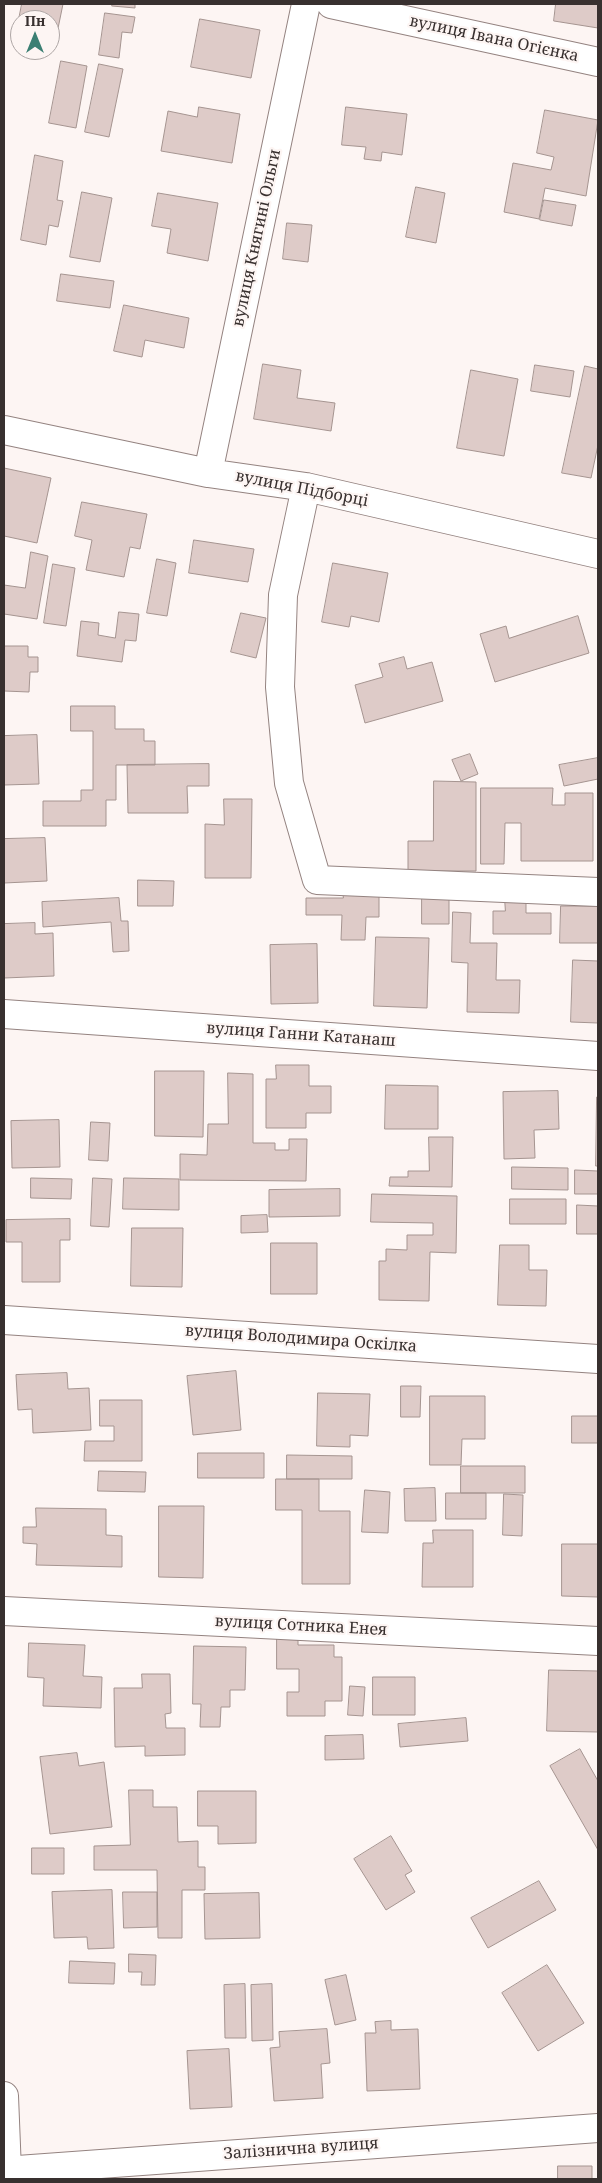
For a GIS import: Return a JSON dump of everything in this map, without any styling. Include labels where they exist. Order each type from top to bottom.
[{"type":"street","name":"вулиця Княгині Ольги","points":[[208,473],[306,4]]},
{"type":"street","name":"вулиця Івана Огієнка","points":[[331,4],[598,62]]},
{"type":"street","name":"вулиця Підборці","points":[[4,430],[208,473],[306,487],[598,554]]},
{"type":"street","points":[[306,487],[283,595],[280,687],[289,783],[317,880],[598,892]]},
{"type":"street","name":"вулиця Ганни Катанаш","points":[[4,1014],[598,1056]]},
{"type":"street","name":"вулиця Володимира Оскілка","points":[[4,1320],[598,1359]]},
{"type":"street","name":"вулиця Сотника Енея","points":[[4,1611],[598,1640]]},
{"type":"street","points":[[4,2096],[5,2171]]},
{"type":"street","name":"Залізнична вулиця","points":[[5,2171],[598,2128]]},
{"type":"building","points":[[22,4],[63,4],[60,19],[60,10],[21,10]]},
{"type":"building","points":[[113,4],[135,4],[135,8],[112,6]]},
{"type":"building","points":[[556,4],[598,4],[598,28],[554,21]]},
{"type":"building","points":[[105,13],[135,17],[132,33],[122,32],[119,58],[99,55]]},
{"type":"building","points":[[200,19],[260,30],[251,78],[191,67]]},
{"type":"building","points":[[61,61],[87,66],[76,128],[49,123]]},
{"type":"building","points":[[99,64],[123,69],[109,137],[85,132]]},
{"type":"building","points":[[199,107],[240,114],[232,163],[161,151],[168,111],[197,117]]},
{"type":"building","points":[[346,107],[407,114],[402,155],[382,152],[381,161],[364,159],[366,147],[342,145]]},
{"type":"building","points":[[545,110],[598,120],[586,196],[545,188],[539,219],[504,212],[513,163],[551,170],[554,157],[537,153]]},
{"type":"building","points":[[35,155],[63,161],[57,200],[63,201],[58,227],[49,225],[46,245],[21,240]]},
{"type":"building","points":[[416,187],[445,193],[436,243],[406,237]]},
{"type":"building","points":[[82,192],[112,198],[100,262],[70,257]]},
{"type":"building","points":[[158,193],[218,203],[208,261],[167,253],[171,229],[152,226]]},
{"type":"building","points":[[544,200],[576,205],[572,226],[540,220]]},
{"type":"building","points":[[287,223],[312,225],[308,262],[283,259]]},
{"type":"building","points":[[61,274],[114,281],[110,308],[57,301]]},
{"type":"building","points":[[124,305],[189,318],[184,348],[145,340],[142,357],[114,351]]},
{"type":"building","points":[[263,364],[301,370],[297,398],[335,403],[331,431],[254,419]]},
{"type":"building","points":[[535,365],[574,371],[570,397],[531,391]]},
{"type":"building","points":[[585,366],[598,369],[598,445],[591,478],[562,473]]},
{"type":"building","points":[[471,370],[518,379],[504,456],[457,448]]},
{"type":"building","points":[[4,468],[51,478],[37,543],[4,536]]},
{"type":"building","points":[[82,502],[147,514],[140,549],[130,547],[124,577],[86,570],[92,540],[75,536]]},
{"type":"building","points":[[194,540],[254,549],[248,582],[189,573]]},
{"type":"building","points":[[31,552],[48,556],[37,619],[4,614],[4,585],[25,588]]},
{"type":"building","points":[[157,559],[176,563],[167,616],[147,613]]},
{"type":"building","points":[[333,563],[388,573],[379,622],[351,616],[349,627],[322,622]]},
{"type":"building","points":[[53,564],[75,568],[66,626],[44,623]]},
{"type":"building","points":[[119,612],[139,614],[136,641],[125,640],[122,662],[77,656],[81,621],[99,623],[98,635],[115,638]]},
{"type":"building","points":[[241,613],[266,618],[256,658],[231,652]]},
{"type":"building","points":[[578,616],[589,653],[495,682],[480,634],[506,626],[509,638]]},
{"type":"building","points":[[4,646],[28,646],[28,657],[38,657],[38,672],[30,672],[29,692],[4,691]]},
{"type":"building","points":[[404,657],[407,669],[432,662],[443,701],[365,723],[355,685],[383,677],[379,664]]},
{"type":"building","points":[[71,706],[115,706],[115,729],[144,729],[144,741],[155,741],[155,765],[116,765],[116,800],[106,800],[106,826],[43,826],[43,801],[81,801],[81,790],[93,790],[93,731],[71,731]]},
{"type":"building","points":[[37,735],[39,784],[4,785],[4,736]]},
{"type":"building","points":[[470,754],[478,774],[461,781],[452,760]]},
{"type":"building","points":[[598,758],[598,779],[564,786],[559,765]]},
{"type":"building","points":[[209,764],[209,786],[187,786],[188,813],[128,813],[127,765]]},
{"type":"building","points":[[434,781],[476,782],[476,871],[408,871],[408,841],[433,841]]},
{"type":"building","points":[[481,788],[553,788],[552,805],[565,805],[565,793],[593,793],[593,861],[521,861],[521,823],[505,823],[504,864],[481,864]]},
{"type":"building","points":[[224,799],[252,799],[251,878],[205,878],[205,824],[224,825]]},
{"type":"building","points":[[45,838],[47,881],[4,883],[4,839]]},
{"type":"building","points":[[138,880],[174,881],[173,906],[138,906]]},
{"type":"building","points":[[343,891],[379,891],[379,917],[366,917],[365,940],[341,940],[342,915],[306,915],[306,898],[343,898]]},
{"type":"building","points":[[422,896],[449,896],[449,924],[422,924]]},
{"type":"building","points":[[119,898],[121,921],[128,921],[129,951],[113,952],[111,922],[43,927],[42,902]]},
{"type":"building","points":[[505,899],[526,899],[526,913],[551,913],[551,934],[493,934],[493,911],[505,911]]},
{"type":"building","points":[[561,906],[598,906],[598,943],[560,943]]},
{"type":"building","points":[[453,912],[471,913],[470,943],[497,943],[496,980],[520,980],[519,1013],[467,1012],[468,963],[452,962]]},
{"type":"building","points":[[35,923],[35,934],[53,933],[54,976],[4,978],[4,924]]},
{"type":"building","points":[[376,937],[429,938],[427,1008],[374,1006]]},
{"type":"building","points":[[317,944],[318,1003],[271,1004],[270,945]]},
{"type":"building","points":[[573,960],[598,961],[598,1023],[571,1022]]},
{"type":"building","points":[[276,1065],[309,1065],[309,1086],[331,1086],[331,1113],[306,1113],[306,1128],[266,1128],[266,1079],[276,1079]]},
{"type":"building","points":[[155,1071],[204,1071],[203,1137],[155,1136]]},
{"type":"building","points":[[228,1073],[253,1074],[253,1143],[275,1143],[275,1150],[289,1150],[289,1139],[307,1139],[306,1181],[180,1180],[180,1154],[207,1155],[208,1124],[228,1124]]},
{"type":"building","points":[[386,1085],[438,1086],[438,1129],[385,1129]]},
{"type":"building","points":[[558,1091],[559,1129],[534,1130],[535,1158],[504,1159],[503,1092]]},
{"type":"building","points":[[597,1097],[598,1166],[596,1166]]},
{"type":"building","points":[[59,1120],[60,1167],[12,1168],[11,1121]]},
{"type":"building","points":[[91,1122],[110,1123],[108,1161],[89,1160]]},
{"type":"building","points":[[429,1137],[453,1137],[452,1187],[389,1186],[390,1177],[408,1177],[408,1171],[429,1171]]},
{"type":"building","points":[[512,1167],[568,1168],[568,1190],[512,1189]]},
{"type":"building","points":[[575,1170],[598,1171],[598,1194],[575,1194]]},
{"type":"building","points":[[31,1178],[72,1179],[71,1199],[31,1198]]},
{"type":"building","points":[[93,1178],[112,1179],[109,1227],[91,1226]]},
{"type":"building","points":[[124,1178],[179,1179],[179,1210],[123,1209]]},
{"type":"building","points":[[340,1189],[340,1216],[269,1217],[269,1190]]},
{"type":"building","points":[[372,1194],[457,1196],[456,1253],[430,1252],[429,1301],[379,1300],[379,1261],[386,1261],[386,1249],[407,1250],[407,1235],[433,1235],[433,1223],[371,1222]]},
{"type":"building","points":[[510,1199],[566,1199],[566,1224],[510,1224]]},
{"type":"building","points":[[577,1205],[598,1206],[598,1234],[577,1234]]},
{"type":"building","points":[[267,1215],[268,1232],[241,1233],[241,1216]]},
{"type":"building","points":[[70,1219],[70,1240],[60,1240],[60,1282],[22,1282],[22,1242],[6,1242],[6,1220]]},
{"type":"building","points":[[132,1228],[183,1228],[182,1287],[131,1286]]},
{"type":"building","points":[[271,1243],[317,1243],[317,1294],[271,1294]]},
{"type":"building","points":[[500,1245],[529,1245],[529,1270],[547,1270],[546,1306],[498,1305]]},
{"type":"building","points":[[236,1371],[241,1430],[193,1435],[187,1376]]},
{"type":"building","points":[[67,1373],[68,1389],[89,1388],[91,1430],[33,1433],[32,1409],[18,1410],[16,1375]]},
{"type":"building","points":[[401,1386],[421,1386],[420,1417],[401,1417]]},
{"type":"building","points":[[318,1393],[370,1394],[368,1436],[350,1435],[350,1447],[317,1446]]},
{"type":"building","points":[[430,1396],[485,1396],[485,1439],[462,1439],[461,1465],[430,1465]]},
{"type":"building","points":[[100,1400],[142,1400],[142,1461],[84,1461],[85,1441],[114,1441],[114,1426],[100,1426]]},
{"type":"building","points":[[572,1416],[598,1416],[598,1443],[572,1443]]},
{"type":"building","points":[[198,1453],[264,1453],[264,1478],[198,1478]]},
{"type":"building","points":[[287,1455],[352,1456],[352,1479],[287,1479]]},
{"type":"building","points":[[461,1466],[525,1466],[525,1493],[461,1493]]},
{"type":"building","points":[[99,1471],[146,1472],[145,1492],[98,1491]]},
{"type":"building","points":[[276,1479],[319,1479],[319,1511],[350,1511],[350,1584],[302,1584],[302,1510],[276,1510]]},
{"type":"building","points":[[435,1488],[436,1521],[405,1521],[404,1489]]},
{"type":"building","points":[[365,1490],[390,1492],[388,1533],[362,1532]]},
{"type":"building","points":[[446,1493],[486,1493],[486,1519],[446,1519]]},
{"type":"building","points":[[504,1494],[523,1495],[522,1536],[503,1535]]},
{"type":"building","points":[[159,1506],[204,1506],[203,1578],[159,1577]]},
{"type":"building","points":[[36,1508],[106,1509],[106,1535],[122,1536],[122,1567],[36,1565],[37,1544],[23,1543],[23,1527],[36,1527]]},
{"type":"building","points":[[433,1530],[473,1530],[473,1587],[422,1587],[423,1543],[433,1543]]},
{"type":"building","points":[[562,1544],[598,1544],[598,1597],[562,1596]]},
{"type":"building","points":[[277,1633],[298,1633],[298,1645],[334,1645],[334,1657],[342,1657],[342,1701],[325,1701],[325,1716],[287,1716],[287,1692],[299,1692],[299,1669],[277,1669]]},
{"type":"building","points":[[29,1643],[85,1645],[83,1676],[102,1677],[101,1708],[43,1706],[44,1678],[28,1677]]},
{"type":"building","points":[[194,1646],[246,1647],[245,1690],[230,1690],[230,1707],[221,1707],[220,1727],[200,1727],[201,1704],[193,1704]]},
{"type":"building","points":[[549,1670],[598,1671],[598,1732],[547,1731]]},
{"type":"building","points":[[142,1674],[170,1674],[171,1713],[165,1714],[166,1728],[185,1728],[185,1755],[145,1756],[145,1746],[115,1747],[114,1688],[142,1688]]},
{"type":"building","points":[[373,1677],[415,1677],[415,1715],[373,1715]]},
{"type":"building","points":[[350,1686],[365,1687],[363,1716],[348,1715]]},
{"type":"building","points":[[466,1718],[468,1741],[400,1747],[398,1724]]},
{"type":"building","points":[[363,1735],[364,1759],[325,1760],[325,1736]]},
{"type":"building","points":[[580,1749],[598,1781],[598,1850],[550,1766]]},
{"type":"building","points":[[77,1753],[79,1766],[104,1762],[112,1827],[50,1834],[40,1757]]},
{"type":"building","points":[[129,1790],[153,1790],[153,1807],[177,1807],[178,1842],[198,1841],[198,1867],[205,1867],[205,1890],[182,1890],[182,1938],[158,1938],[157,1870],[94,1870],[94,1846],[130,1845]]},
{"type":"building","points":[[198,1791],[256,1791],[256,1843],[218,1844],[218,1826],[198,1826]]},
{"type":"building","points":[[391,1836],[412,1871],[405,1875],[415,1892],[386,1910],[354,1859]]},
{"type":"building","points":[[32,1848],[64,1848],[64,1874],[32,1874]]},
{"type":"building","points":[[539,1881],[556,1910],[488,1948],[471,1918]]},
{"type":"building","points":[[112,1890],[114,1948],[88,1949],[87,1937],[54,1938],[52,1892]]},
{"type":"building","points":[[123,1892],[157,1892],[157,1927],[124,1928]]},
{"type":"building","points":[[259,1893],[260,1938],[205,1939],[204,1894]]},
{"type":"building","points":[[129,1954],[156,1955],[155,1985],[141,1985],[142,1972],[129,1972]]},
{"type":"building","points":[[70,1961],[115,1963],[114,1984],[69,1983]]},
{"type":"building","points":[[547,1965],[584,2023],[538,2051],[502,1993]]},
{"type":"building","points":[[346,1975],[356,2020],[335,2025],[325,1980]]},
{"type":"building","points":[[245,1984],[246,2038],[225,2038],[224,1985]]},
{"type":"building","points":[[272,1984],[273,2040],[252,2041],[251,1985]]},
{"type":"building","points":[[391,2021],[391,2030],[418,2029],[420,2089],[367,2091],[365,2033],[376,2033],[375,2022]]},
{"type":"building","points":[[327,2029],[330,2063],[321,2064],[323,2098],[274,2101],[270,2048],[280,2047],[279,2032]]},
{"type":"building","points":[[229,2049],[232,2107],[190,2109],[187,2051]]},
{"type":"building","points":[[558,2166],[592,2166],[592,2179],[558,2179]]}]
